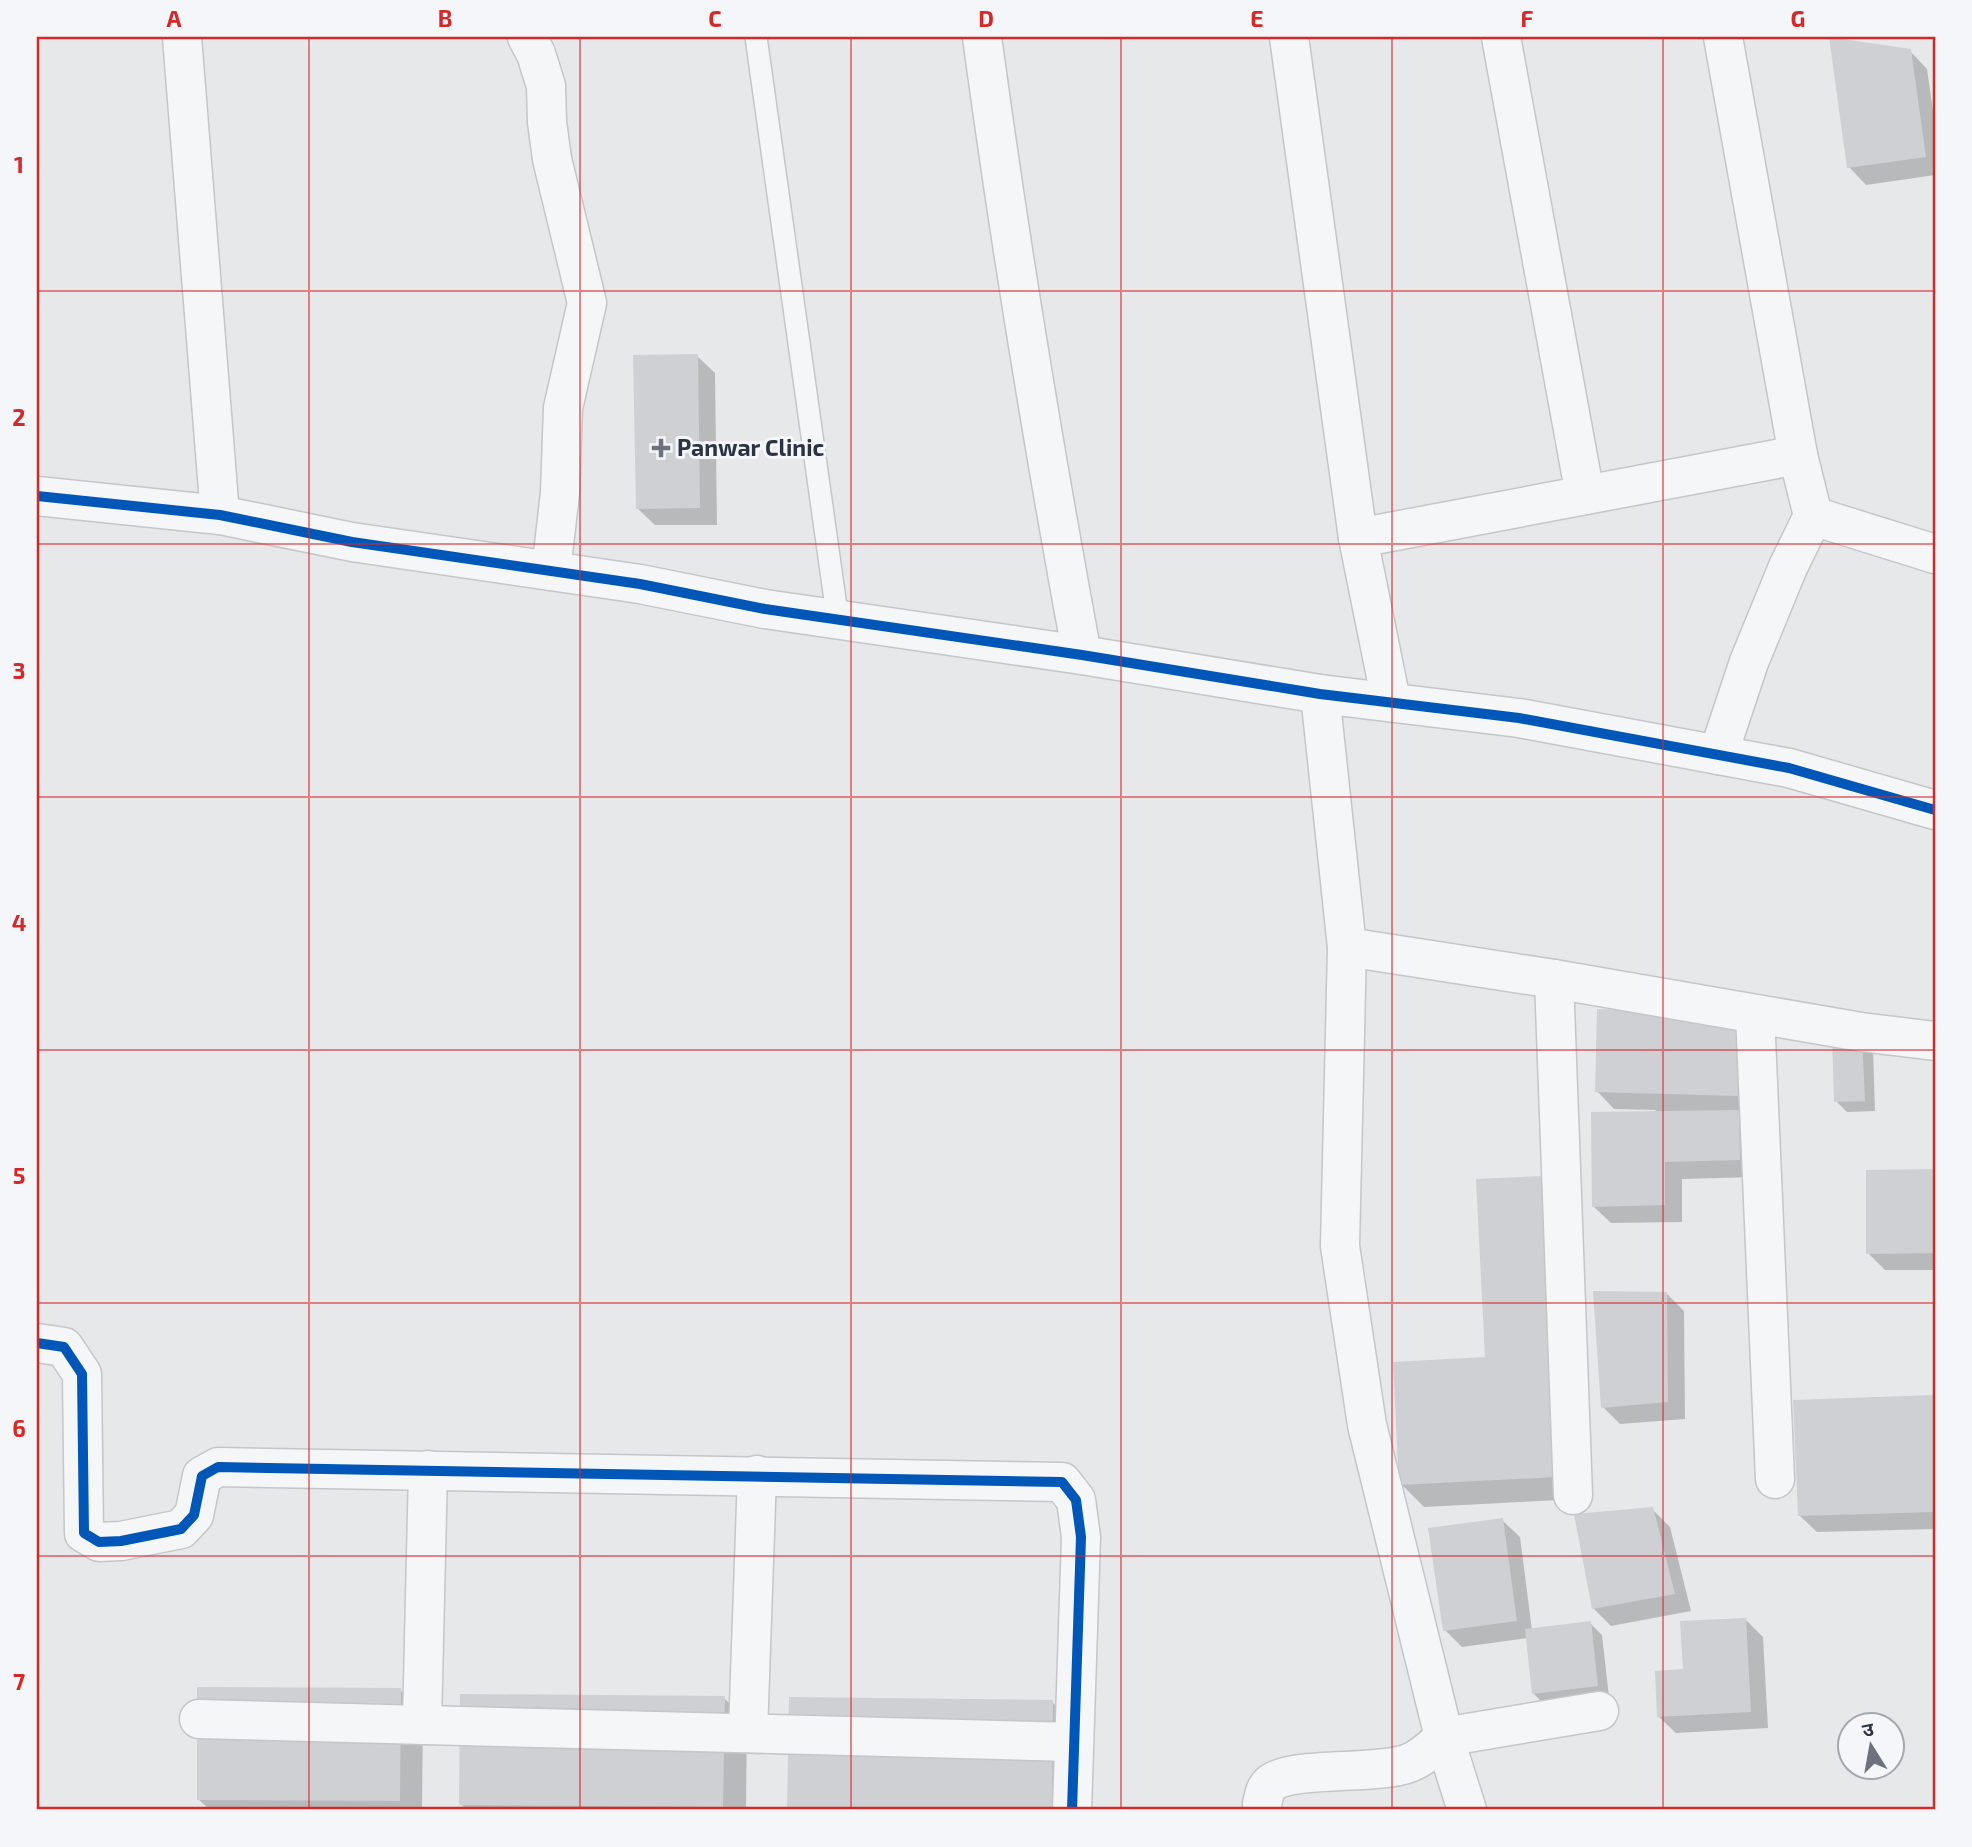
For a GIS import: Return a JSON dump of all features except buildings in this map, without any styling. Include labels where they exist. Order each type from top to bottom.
[{"type":"street","points":[[182,37],[220,515]]},
{"type":"street","points":[[527,37],[536,54],[546,86],[552,159],[587,303],[563,408],[561,494],[551,571]]},
{"type":"street","points":[[982,37],[1001,181],[1082,655]]},
{"type":"street","points":[[1289,37],[1358,538],[1391,701]]},
{"type":"street","points":[[1501,37],[1585,495]]},
{"type":"street","points":[[1718,755],[1749,662],[1788,567],[1813,516],[1798,455],[1723,37]]},
{"type":"street","points":[[1358,538],[1798,455]]},
{"type":"street","points":[[37,496],[220,515],[352,542],[640,584],[838,621],[1082,655],[1320,694],[1519,718],[1789,768],[1935,810]]},
{"type":"street","points":[[1813,516],[1935,554]]},
{"type":"street","points":[[1320,694],[1348,947],[1339,1246],[1367,1425],[1444,1737],[1467,1810]]},
{"type":"street","points":[[1348,947],[1554,979],[1861,1032],[1935,1041]]},
{"type":"street","points":[[1554,979],[1573,1495]]},
{"type":"street","points":[[1755,1014],[1775,1479]]},
{"type":"street","points":[[37,1343],[64,1348],[82,1374],[85,1533],[99,1542],[121,1541],[181,1529],[194,1515],[202,1476],[218,1467],[1062,1482],[1076,1500],[1081,1537],[1072,1810]]},
{"type":"street","points":[[422,1725],[428,1470]]},
{"type":"street","points":[[748,1733],[757,1475]]},
{"type":"street","points":[[1262,1804],[1265,1789],[1272,1782],[1296,1775],[1408,1764],[1425,1755],[1444,1737],[1599,1711]]},
{"type":"street","points":[[199,1719],[1073,1742]]},
{"type":"lane","points":[[756,37],[838,621]]},
{"type":"cycle path","points":[[37,496],[220,515],[352,542],[640,584],[765,609],[1082,655],[1320,694],[1519,718],[1789,768],[1935,810]]},
{"type":"cycle path","points":[[37,1343],[64,1347],[82,1374],[84,1533],[99,1542],[121,1541],[181,1529],[194,1515],[202,1476],[218,1467],[1062,1482],[1076,1500],[1081,1537],[1072,1810]]},
{"type":"place","name":"Panwar Clinic","points":[[661,448]]}]
